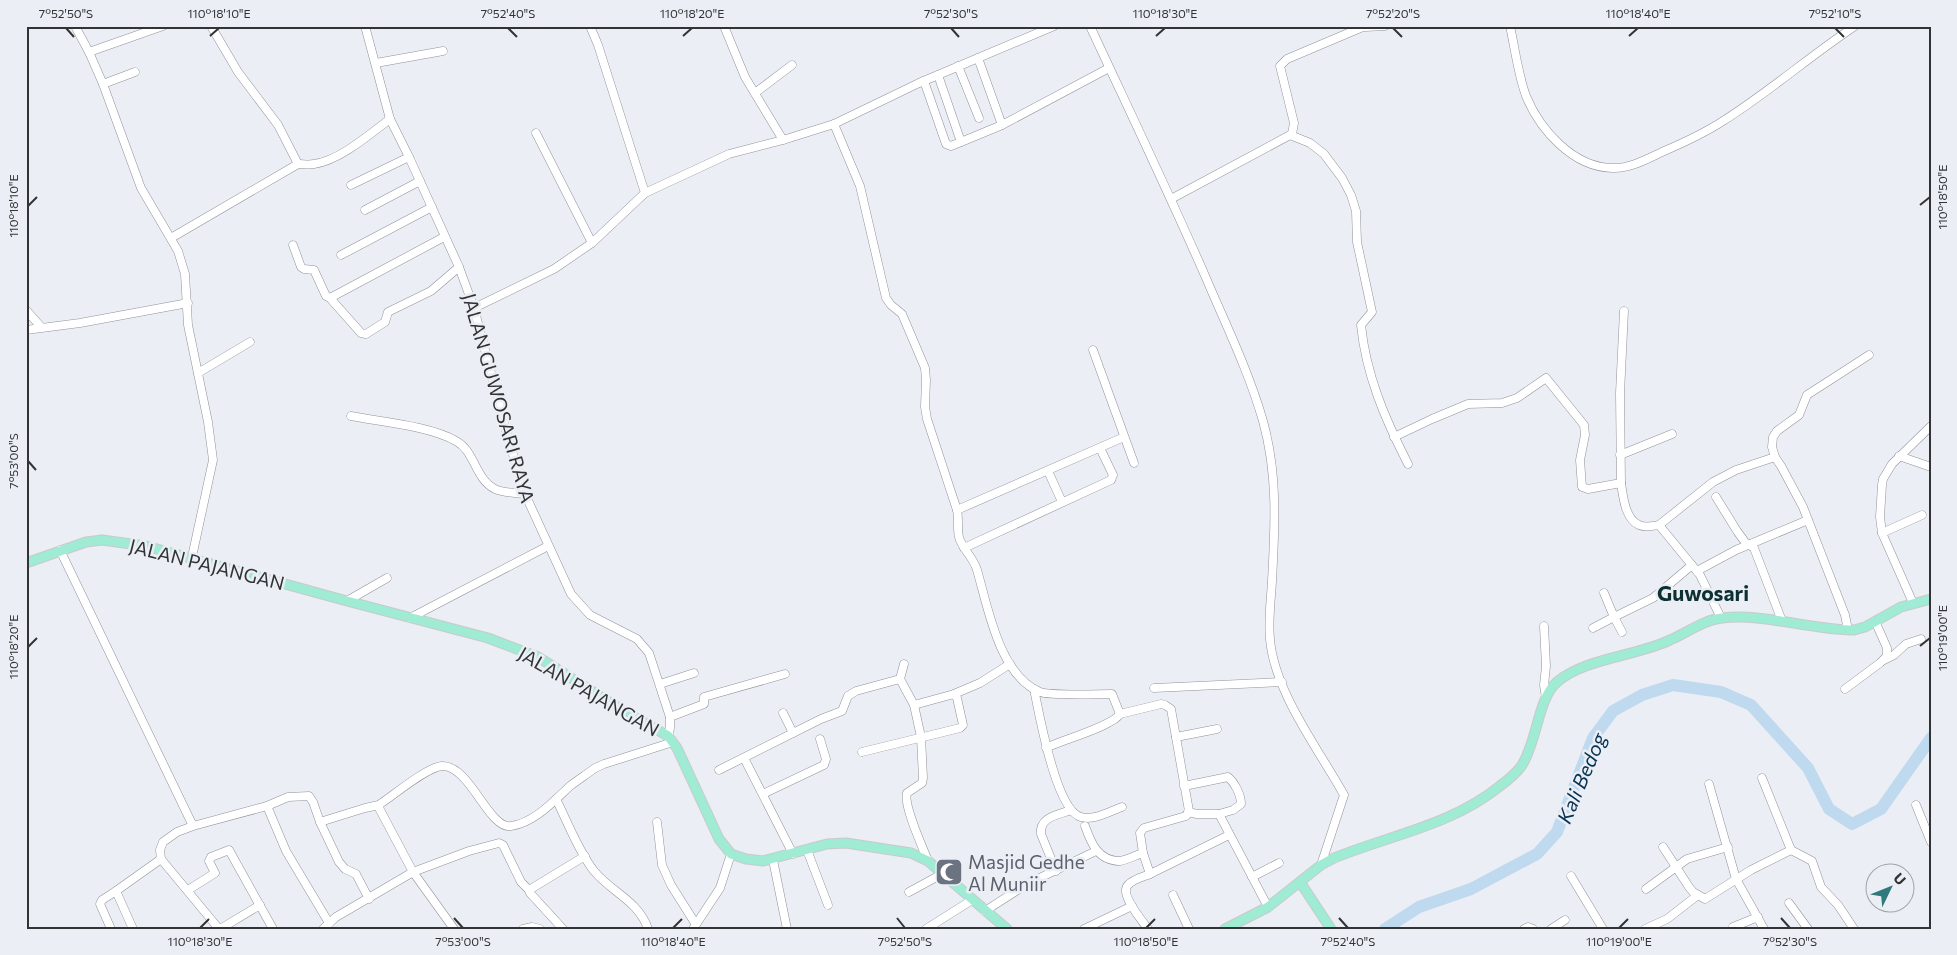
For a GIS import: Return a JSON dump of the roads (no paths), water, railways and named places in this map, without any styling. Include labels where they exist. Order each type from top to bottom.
[{"type":"main road","name":"JALAN PAJANGAN","points":[[26,563],[86,542],[102,540],[146,546],[488,638],[538,658],[670,739],[719,839],[731,854]]},
{"type":"main road","points":[[1225,929],[1268,907],[1320,865],[1334,858],[1450,817],[1470,808],[1493,792],[1515,774],[1523,763],[1532,746],[1546,698],[1554,685],[1572,673],[1605,660],[1655,647],[1701,624],[1721,618],[1782,621],[1848,630],[1860,629],[1890,612],[1913,603],[1931,599]]},
{"type":"main road","points":[[731,854],[754,860],[773,860],[827,844],[846,843],[904,852],[928,861],[1007,929]]},
{"type":"main road","points":[[1300,882],[1332,929]]},
{"type":"street","points":[[75,26],[103,84],[141,188],[171,238],[184,267],[188,303],[188,325],[208,422],[213,460],[192,557]]},
{"type":"street","points":[[89,52],[163,26]]},
{"type":"street","points":[[211,26],[238,72],[281,130],[298,164]]},
{"type":"street","name":"JALAN GUWOSARI RAYA","points":[[365,26],[390,119],[459,267],[474,308],[508,438],[525,494],[571,594],[595,618],[637,640],[649,653],[670,717],[670,739]]},
{"type":"street","points":[[590,26],[598,45],[644,193]]},
{"type":"street","points":[[724,26],[745,77],[783,140]]},
{"type":"street","points":[[474,308],[554,269],[592,243],[644,193],[729,154],[834,124],[924,81],[1054,26]]},
{"type":"street","points":[[1090,26],[1171,199],[1244,367],[1262,419],[1269,447],[1276,505],[1270,640],[1282,682],[1295,714],[1344,795],[1320,865]]},
{"type":"street","points":[[1171,199],[1290,136],[1294,123],[1280,66],[1283,62],[1365,27],[1385,26]]},
{"type":"street","points":[[1510,26],[1526,96],[1547,131],[1572,154],[1594,164],[1612,168],[1630,165],[1650,158],[1696,137],[1722,122],[1855,26]]},
{"type":"street","points":[[376,63],[443,51]]},
{"type":"street","points":[[978,58],[1002,125]]},
{"type":"street","points":[[755,93],[792,65]]},
{"type":"street","points":[[958,66],[979,118]]},
{"type":"street","points":[[924,81],[946,144],[951,146],[1002,125],[1110,68]]},
{"type":"street","points":[[103,84],[135,72]]},
{"type":"street","points":[[938,75],[961,142]]},
{"type":"street","points":[[171,238],[298,164],[314,164],[343,153],[390,119]]},
{"type":"street","points":[[834,124],[860,186],[886,298],[902,314],[925,368],[925,407],[927,419],[957,510],[960,523],[959,535],[964,548],[977,568],[996,636],[1010,664],[1034,689],[1042,693],[1112,694],[1120,714]]},
{"type":"street","points":[[536,133],[592,243]]},
{"type":"street","points":[[1290,136],[1310,143],[1324,154],[1342,178],[1354,202],[1359,251],[1372,312],[1361,324],[1363,349],[1370,375],[1394,437],[1408,464]]},
{"type":"street","points":[[351,185],[409,157]]},
{"type":"street","points":[[364,210],[420,181]]},
{"type":"street","points":[[341,255],[432,207]]},
{"type":"street","points":[[330,298],[444,237]]},
{"type":"street","points":[[293,245],[301,267],[314,270],[326,296],[366,334],[385,322],[388,312],[431,291],[459,267]]},
{"type":"street","points":[[26,330],[80,323],[188,303]]},
{"type":"street","points":[[26,310],[42,328]]},
{"type":"street","points":[[1624,311],[1620,393],[1620,455],[1622,483],[1628,511],[1634,522],[1645,526],[1659,525],[1713,482],[1736,470],[1775,457]]},
{"type":"street","points":[[198,373],[250,342]]},
{"type":"street","points":[[1093,350],[1134,463]]},
{"type":"street","points":[[1848,630],[1808,520],[1775,457],[1772,447],[1773,437],[1777,431],[1799,415],[1807,395],[1869,354]]},
{"type":"street","points":[[1394,437],[1468,404],[1502,403],[1517,398],[1546,378],[1584,425],[1585,435],[1580,460],[1582,487],[1588,489],[1622,483]]},
{"type":"street","points":[[351,416],[431,432],[453,439],[463,447],[483,480],[495,489],[525,494]]},
{"type":"street","points":[[1913,603],[1882,533],[1880,517],[1883,479],[1899,456],[1931,426]]},
{"type":"street","points":[[1620,455],[1672,434]]},
{"type":"street","points":[[957,510],[1124,437]]},
{"type":"street","points":[[964,548],[1113,477],[1100,448]]},
{"type":"street","points":[[1899,456],[1931,467]]},
{"type":"street","points":[[1048,471],[1062,502]]},
{"type":"street","points":[[1716,498],[1737,532],[1745,542],[1751,544],[1754,548],[1782,621]]},
{"type":"street","points":[[1882,533],[1922,515]]},
{"type":"street","points":[[1592,628],[1653,598],[1695,568],[1808,520]]},
{"type":"street","points":[[1659,525],[1695,568],[1712,596],[1721,618]]},
{"type":"street","points":[[410,618],[548,546]]},
{"type":"street","points":[[60,550],[193,826]]},
{"type":"street","points":[[347,601],[387,578]]},
{"type":"street","points":[[1604,592],[1622,632]]},
{"type":"street","points":[[1875,621],[1887,648],[1884,660]]},
{"type":"street","points":[[1544,626],[1546,666],[1544,686],[1546,698]]},
{"type":"street","points":[[1845,689],[1884,660],[1894,655],[1905,644],[1920,639]]},
{"type":"street","points":[[904,664],[900,679],[914,705],[921,738],[923,778],[922,782],[906,796],[915,830],[928,861]]},
{"type":"street","points":[[914,705],[954,694],[980,683],[1010,664]]},
{"type":"street","points":[[660,684],[694,673]]},
{"type":"street","points":[[670,717],[704,704],[704,697],[785,674]]},
{"type":"street","points":[[719,770],[821,719],[842,711],[848,696],[856,691],[900,679]]},
{"type":"street","points":[[1154,688],[1282,682]]},
{"type":"street","points":[[1034,689],[1046,748],[1061,791],[1071,810],[1076,816],[1091,818],[1122,807]]},
{"type":"street","points":[[862,752],[960,728],[963,725],[957,698],[954,694]]},
{"type":"street","points":[[1046,748],[1104,725],[1118,718],[1120,714],[1161,704],[1165,705],[1171,709],[1188,812]]},
{"type":"street","points":[[783,713],[793,734]]},
{"type":"street","points":[[1176,737],[1217,729]]},
{"type":"street","points":[[320,822],[365,808],[379,806],[417,778],[441,766],[449,768],[469,784],[502,826],[514,826],[532,818],[572,785],[604,764],[670,739]]},
{"type":"street","points":[[763,794],[824,766],[826,758],[820,739]]},
{"type":"street","points":[[744,758],[793,854]]},
{"type":"street","points":[[1184,786],[1229,777],[1240,797],[1240,804],[1233,810],[1219,814],[1188,812]]},
{"type":"street","points":[[1762,778],[1792,850],[1812,861],[1821,887],[1838,905],[1854,929]]},
{"type":"street","points":[[1710,784],[1736,879],[1764,929]]},
{"type":"street","points":[[260,905],[220,929],[161,859],[160,850],[163,842],[178,832],[193,826],[267,806],[288,797],[309,796],[339,862],[345,870],[356,874],[369,899]]},
{"type":"street","points":[[556,800],[585,856],[600,878],[636,907],[644,918],[648,929]]},
{"type":"street","points":[[1916,805],[1931,842]]},
{"type":"street","points":[[267,806],[286,851],[326,926],[413,872],[468,850],[501,843],[521,882],[563,929]]},
{"type":"street","points":[[379,806],[413,872],[454,929]]},
{"type":"street","points":[[1056,871],[1040,828],[1049,818],[1071,810]]},
{"type":"street","points":[[1150,874],[1143,853],[1140,834],[1143,828],[1183,817],[1188,812]]},
{"type":"street","points":[[1219,814],[1268,907]]},
{"type":"street","points":[[657,822],[662,865],[694,926],[720,888],[731,854]]},
{"type":"street","points":[[1085,826],[1092,846],[1105,858],[1120,861],[1143,853]]},
{"type":"street","points":[[1148,929],[1126,896],[1127,886],[1184,855],[1229,835]]},
{"type":"street","points":[[1663,847],[1689,887],[1702,898],[1708,898],[1736,879],[1792,850]]},
{"type":"street","points":[[1646,889],[1692,857],[1728,848]]},
{"type":"street","points":[[188,890],[214,875],[215,872],[209,861],[210,858],[228,850],[231,852],[273,929]]},
{"type":"street","points":[[807,850],[828,905]]},
{"type":"street","points":[[985,911],[1027,884],[1096,851]]},
{"type":"street","points":[[529,890],[585,856]]},
{"type":"street","points":[[112,929],[100,904],[102,900],[161,859]]},
{"type":"street","points":[[773,860],[787,929]]},
{"type":"street","points":[[1252,877],[1279,863]]},
{"type":"street","points":[[909,892],[942,874]]},
{"type":"street","points":[[1571,876],[1603,929]]},
{"type":"street","points":[[116,891],[133,929]]},
{"type":"street","points":[[1173,895],[1189,929]]},
{"type":"street","points":[[1644,929],[1667,919],[1698,895]]},
{"type":"street","points":[[926,929],[972,900]]},
{"type":"street","points":[[1789,903],[1808,929]]},
{"type":"street","points":[[1084,929],[1132,906]]},
{"type":"street","points":[[1733,927],[1758,917]]},
{"type":"street","points":[[1551,929],[1566,920]]},
{"type":"street","points":[[523,929],[532,927],[540,929]]},
{"type":"street","points":[[1524,929],[1528,927],[1534,929]]},
{"type":"waterway","name":"Kali Bedog","points":[[1385,929],[1419,907],[1471,889],[1537,854],[1557,832],[1593,738],[1613,711],[1642,695],[1673,685],[1721,692],[1751,705],[1808,768],[1829,809],[1852,824],[1881,809],[1931,738]]},
{"type":"place","name":"Masjid Gedhe Al Muniir","points":[[949,872]]},
{"type":"district","name":"Guwosari","points":[[1703,592]]}]
